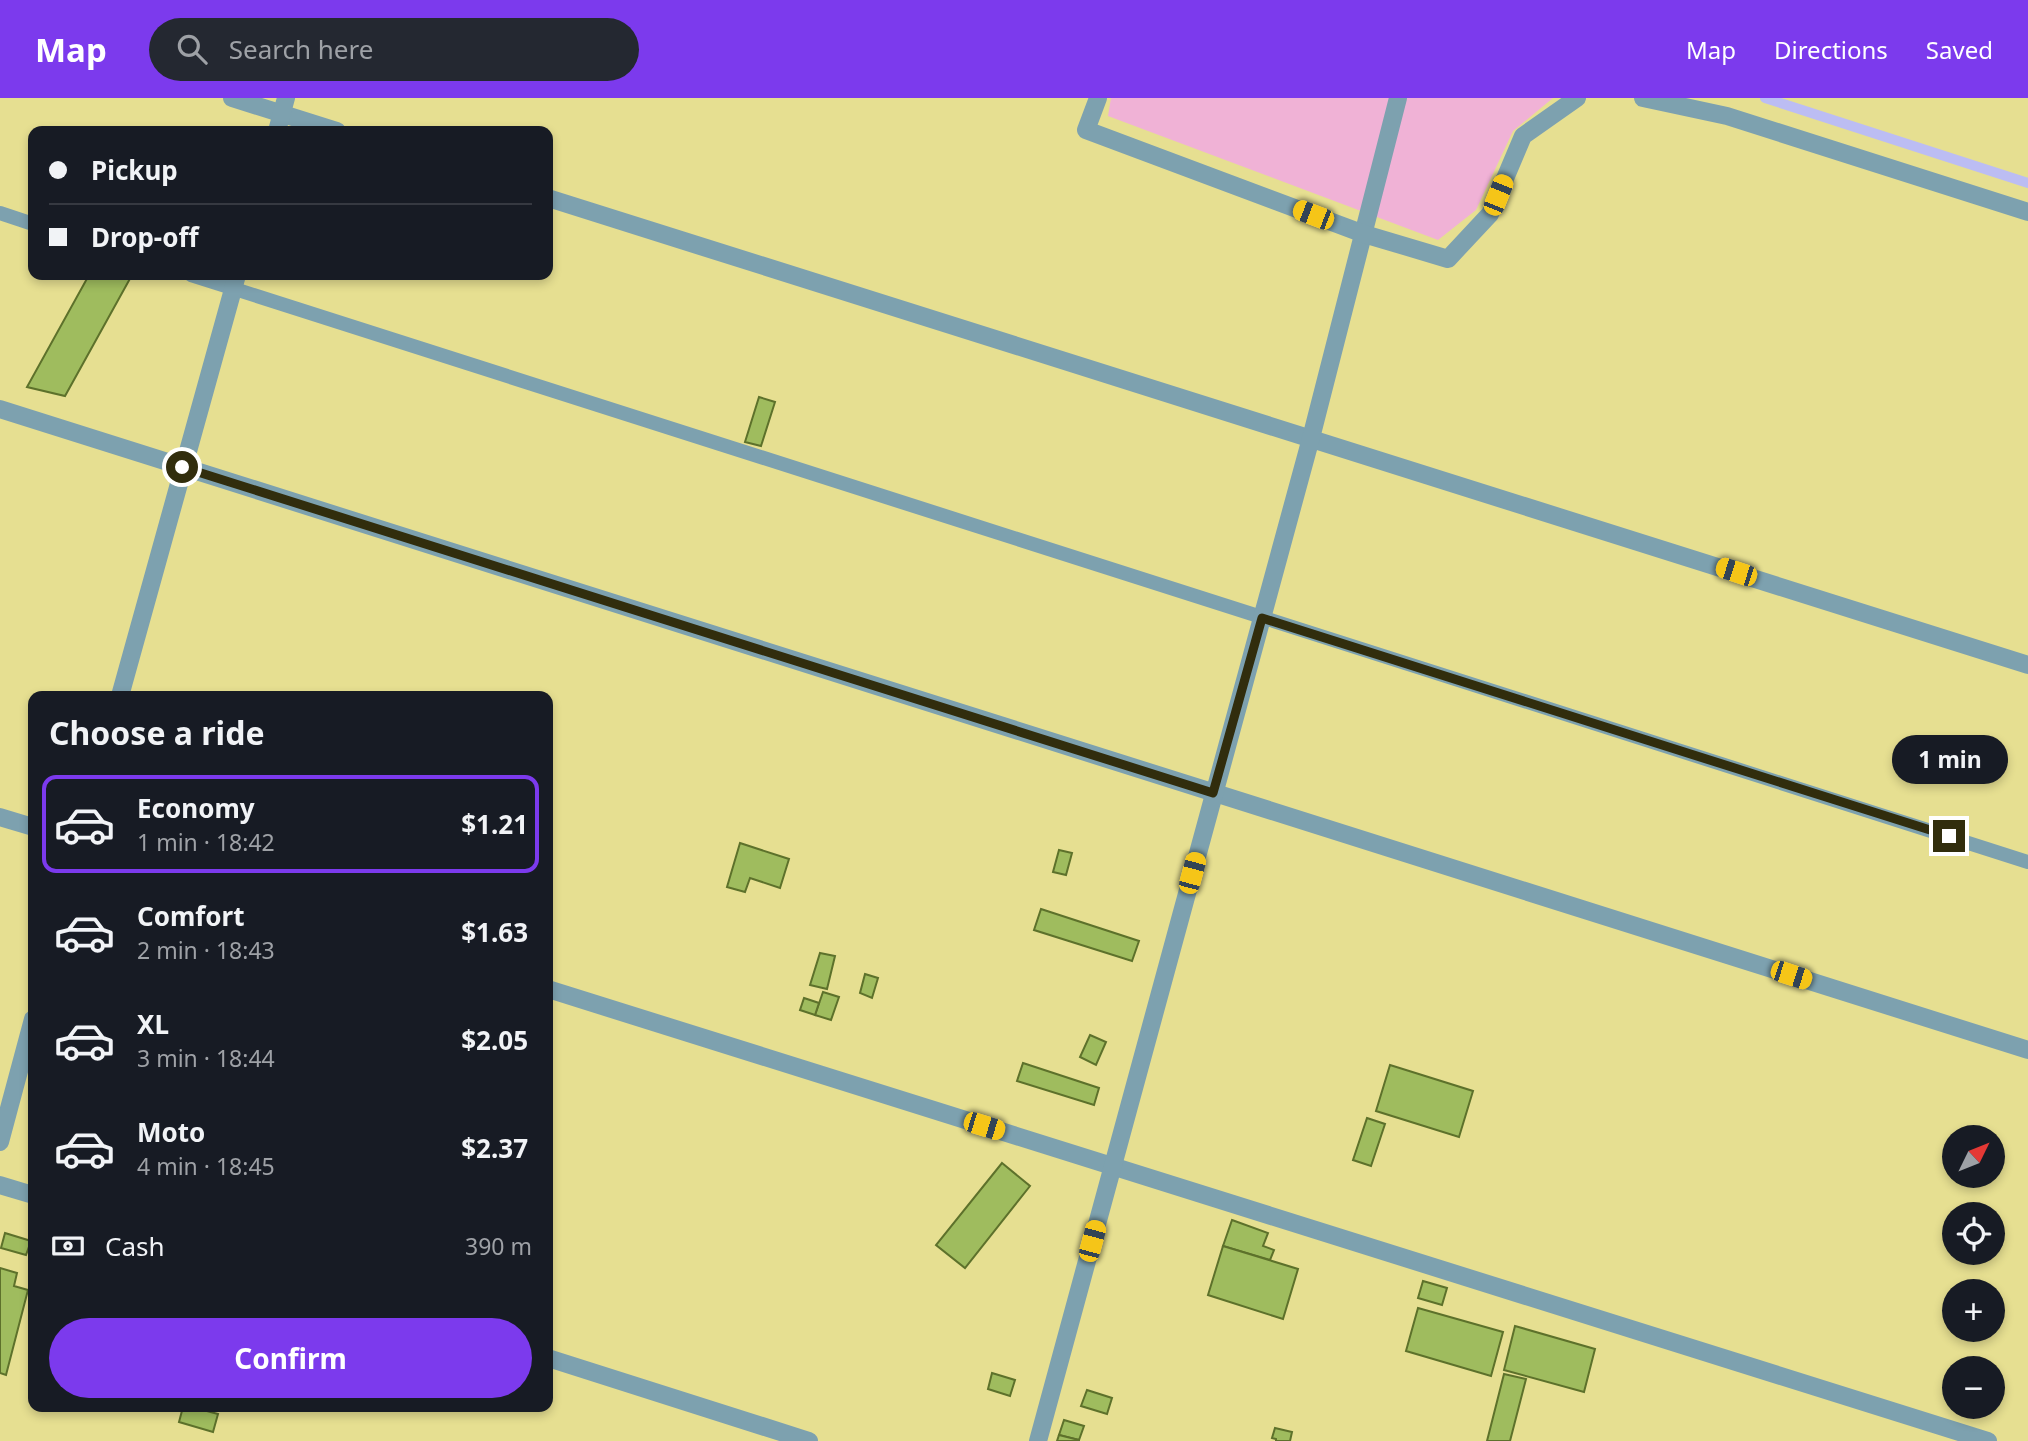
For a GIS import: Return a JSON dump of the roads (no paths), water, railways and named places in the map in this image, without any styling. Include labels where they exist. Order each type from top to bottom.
[{"type":"street","points":[[232,98],[321,126]]},
{"type":"street","points":[[1098,98],[1086,130],[1364,234],[1448,259],[1490,215],[1523,136],[1577,98]]},
{"type":"street","points":[[1038,1441],[1311,438],[1398,98]]},
{"type":"street","points":[[1643,98],[1727,116],[2028,212]]},
{"type":"street","points":[[553,200],[2028,665]]},
{"type":"street","points":[[121,691],[235,281]]},
{"type":"street","points":[[0,409],[2028,1050]]},
{"type":"street","points":[[0,817],[28,825]]},
{"type":"street","points":[[553,991],[1988,1441]]},
{"type":"street","points":[[0,1142],[28,1038]]},
{"type":"street","points":[[0,1185],[28,1193]]},
{"type":"street","points":[[553,1360],[809,1441]]},
{"type":"lane","points":[[0,213],[28,222]]},
{"type":"lane","points":[[235,281],[1262,618],[2028,862]]},
{"type":"waterway","points":[[1765,98],[2028,183]]}]
